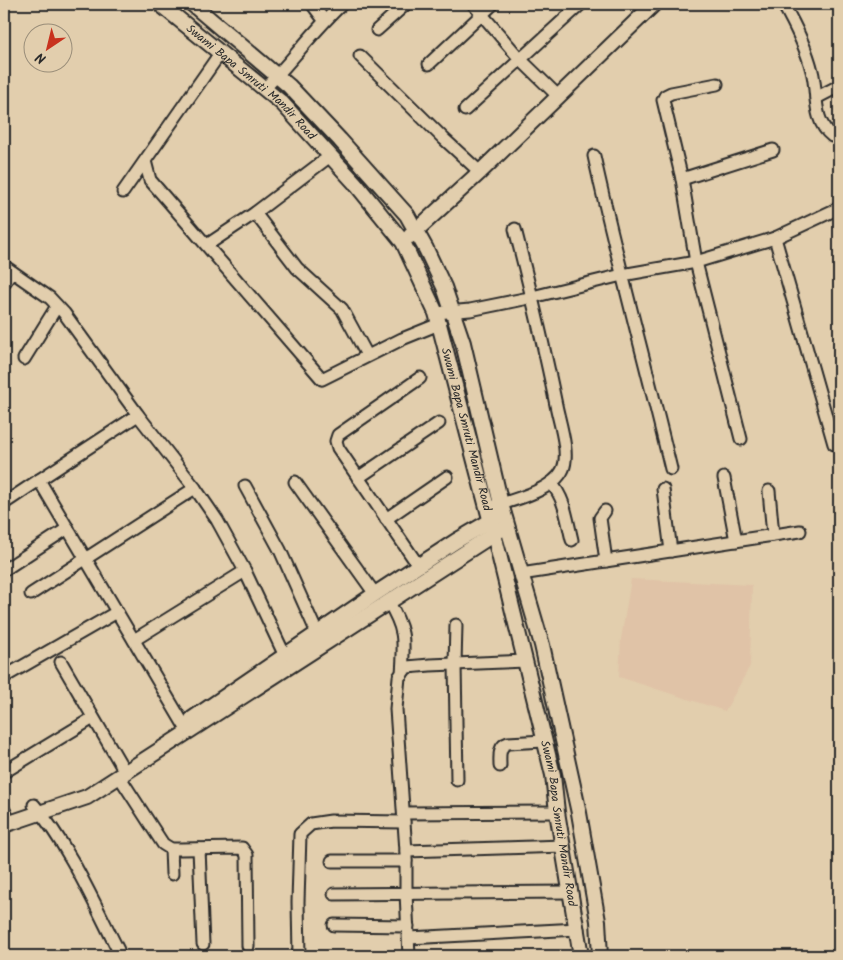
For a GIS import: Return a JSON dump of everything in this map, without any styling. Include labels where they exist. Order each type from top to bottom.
[{"type":"street","name":"Swami Bapa Smruti Mandir Road","points":[[160,4],[282,103],[330,156],[403,242],[437,318],[526,661],[553,775],[557,812],[581,956]]},
{"type":"street","points":[[192,4],[277,76],[340,140],[407,215],[426,249],[453,311],[463,343],[504,514],[542,645],[579,812],[598,921],[600,956]]},
{"type":"street","points":[[312,4],[324,20]]},
{"type":"street","points":[[265,88],[324,20],[342,4]]},
{"type":"street","points":[[377,30],[406,4]]},
{"type":"street","points":[[473,4],[520,59],[558,96]]},
{"type":"street","points":[[429,64],[494,4]]},
{"type":"street","points":[[465,110],[580,4]]},
{"type":"street","points":[[403,242],[480,172],[654,4]]},
{"type":"street","points":[[783,4],[800,34],[813,72],[816,98],[822,123],[832,136],[839,135]]},
{"type":"street","points":[[123,192],[221,52]]},
{"type":"street","points":[[360,56],[480,172]]},
{"type":"street","points":[[717,84],[671,93],[665,96],[663,100],[682,180],[696,262],[741,439]]},
{"type":"street","points":[[816,98],[839,86]]},
{"type":"street","points":[[682,180],[773,150]]},
{"type":"street","points":[[207,245],[255,213],[330,156]]},
{"type":"street","points":[[594,156],[671,469]]},
{"type":"street","points":[[145,162],[150,180],[322,379],[453,311],[470,310],[622,275],[696,262],[775,238],[839,208]]},
{"type":"street","points":[[255,213],[297,268],[342,309],[367,355]]},
{"type":"street","points":[[120,771],[184,724],[418,565],[504,514],[551,483],[563,469],[565,461],[564,442],[515,229]]},
{"type":"street","points":[[775,238],[834,444]]},
{"type":"street","points":[[4,283],[8,268],[50,298],[195,488],[217,520],[245,571],[285,656]]},
{"type":"street","points":[[24,359],[57,306]]},
{"type":"street","points":[[418,565],[338,448],[336,441],[338,435],[420,378]]},
{"type":"street","points":[[6,502],[138,415]]},
{"type":"street","points":[[358,478],[439,423]]},
{"type":"street","points":[[386,518],[447,477]]},
{"type":"street","points":[[724,478],[736,541]]},
{"type":"street","points":[[39,480],[184,724]]},
{"type":"street","points":[[295,482],[375,594]]},
{"type":"street","points":[[551,483],[562,500],[572,540]]},
{"type":"street","points":[[245,486],[280,550],[317,634]]},
{"type":"street","points":[[32,594],[195,488]]},
{"type":"street","points":[[663,489],[671,551]]},
{"type":"street","points":[[768,491],[773,535]]},
{"type":"street","points":[[604,511],[600,518],[606,561]]},
{"type":"street","points":[[4,816],[37,809],[120,771],[241,699],[388,601],[490,521]]},
{"type":"street","points":[[4,570],[68,528]]},
{"type":"street","points":[[521,574],[800,531]]},
{"type":"street","points":[[134,640],[245,571]]},
{"type":"street","points":[[388,601],[402,629],[404,643],[402,674]]},
{"type":"street","points":[[4,677],[117,612]]},
{"type":"street","points":[[456,625],[454,664],[457,780]]},
{"type":"street","points":[[409,956],[404,817],[396,709],[399,677],[407,667],[526,661]]},
{"type":"street","points":[[61,662],[120,771],[163,844],[171,849],[242,848],[247,856],[248,946]]},
{"type":"street","points":[[4,772],[93,718]]},
{"type":"street","points":[[500,766],[500,748],[503,744],[544,741]]},
{"type":"street","points":[[37,809],[72,861],[118,950]]},
{"type":"street","points":[[300,956],[298,902],[300,834],[311,824],[330,820],[557,812]]},
{"type":"street","points":[[332,861],[564,846]]},
{"type":"street","points":[[171,849],[172,874]]},
{"type":"street","points":[[199,849],[203,944]]},
{"type":"street","points":[[334,894],[571,892]]},
{"type":"street","points":[[334,925],[408,926]]},
{"type":"street","points":[[409,938],[578,929]]},
{"type":"shaded area","points":[[631,579],[752,585],[750,666],[725,711],[619,677],[621,639]]}]
